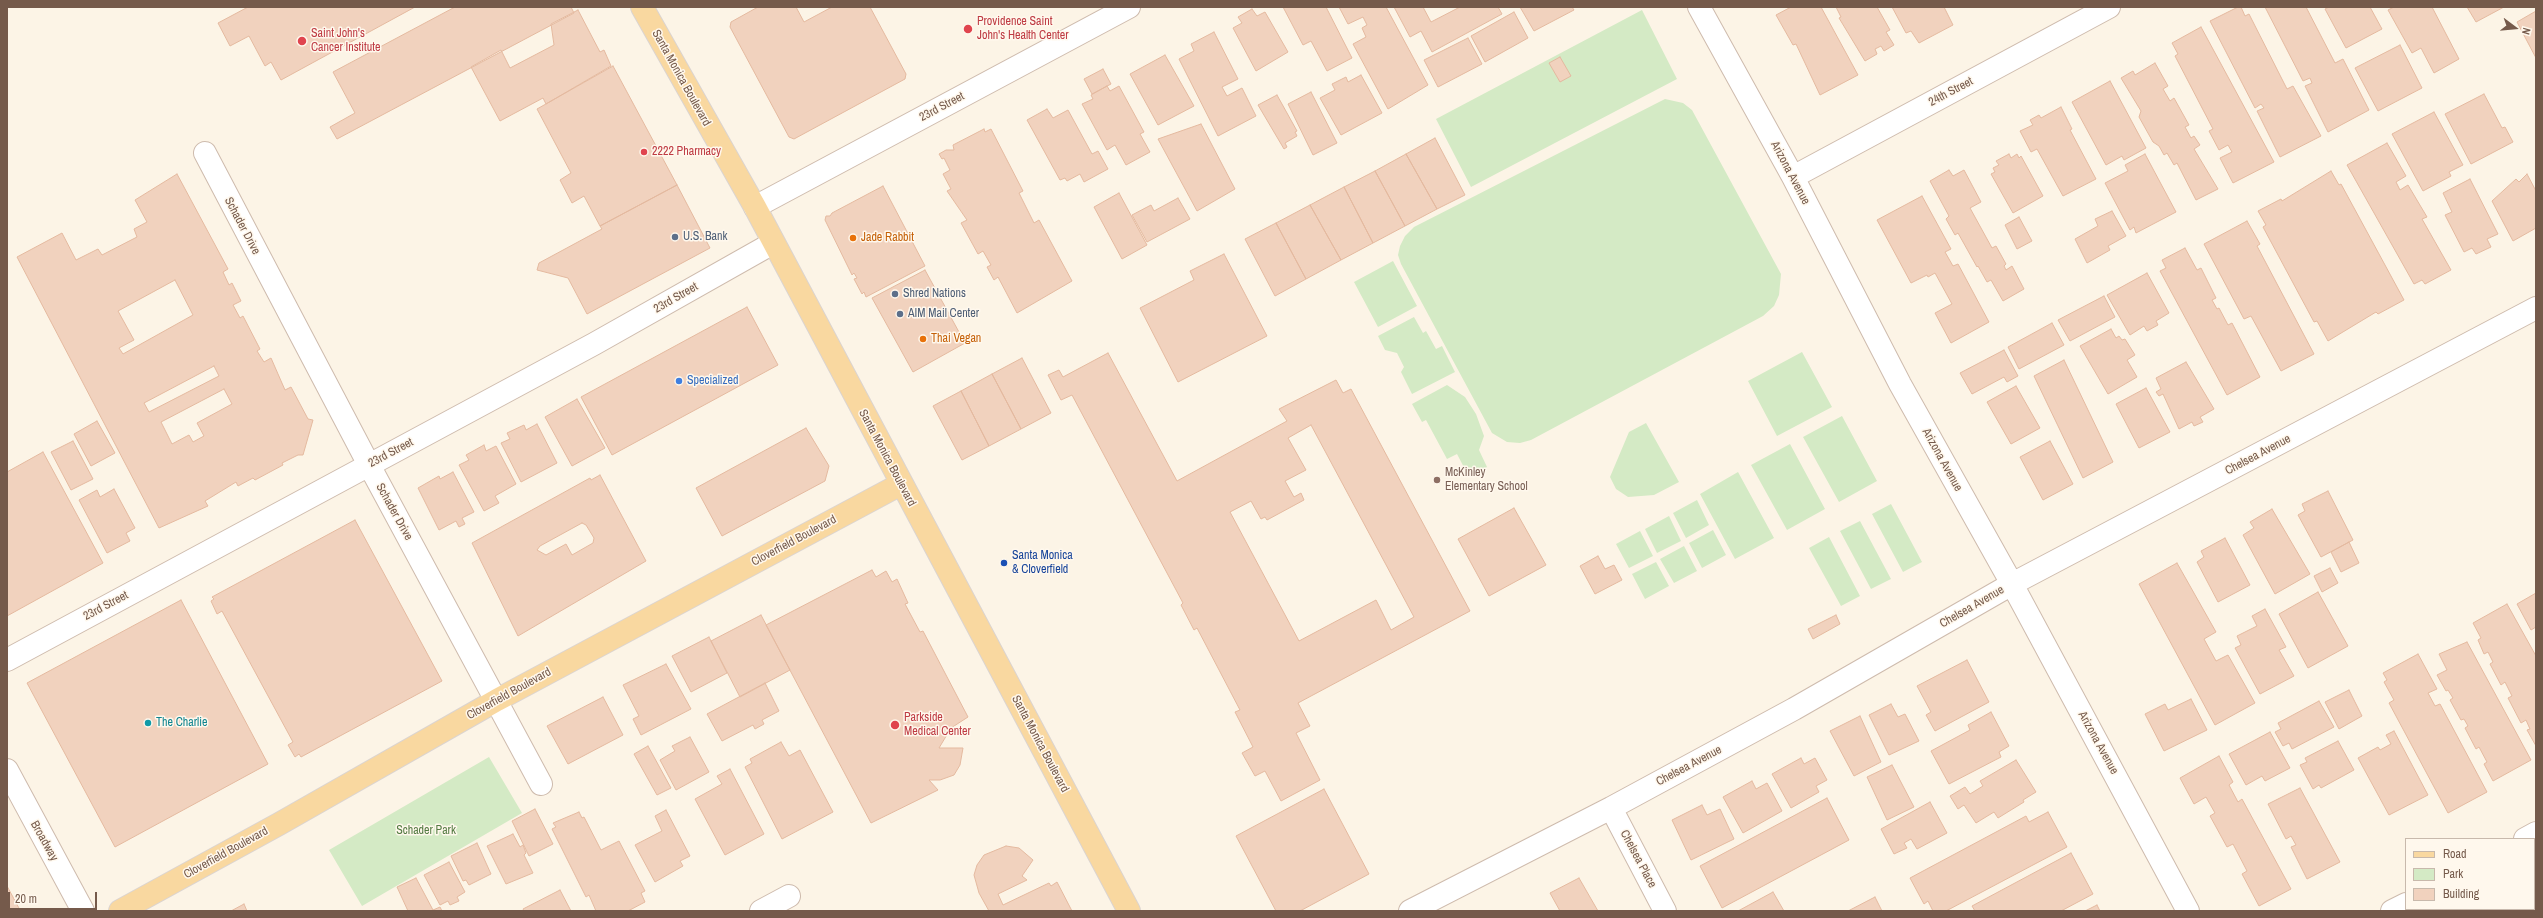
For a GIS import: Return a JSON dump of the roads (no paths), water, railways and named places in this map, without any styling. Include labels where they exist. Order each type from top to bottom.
[{"type":"main road","name":"Santa Monica Boulevard","points":[[642,7],[754,207],[1129,911]]},
{"type":"main road","name":"Cloverfield Boulevard","points":[[120,911],[279,824],[497,700],[901,484]]},
{"type":"street","name":"23rd Street","points":[[754,207],[1129,7]]},
{"type":"street","name":"Arizona Avenue","points":[[1699,7],[1793,176],[1900,384],[2012,584],[2188,911]]},
{"type":"street","name":"24th Street","points":[[1793,176],[2109,7]]},
{"type":"street","name":"Schader Drive","points":[[205,153],[369,465],[541,784]]},
{"type":"street","name":"23rd Street","points":[[7,660],[594,344],[773,243]]},
{"type":"street","name":"Chelsea Avenue","points":[[1410,911],[1611,808],[1794,709],[2012,584],[2536,308]]},
{"type":"street","name":"Broadway","points":[[7,770],[83,911]]},
{"type":"street","name":"Chelsea Place","points":[[1611,808],[1665,911]]},
{"type":"street","points":[[2527,838],[2536,833]]},
{"type":"street","points":[[761,911],[789,896]]},
{"type":"street","points":[[2392,911],[2405,904]]},
{"type":"place","name":"Providence Saint John's Health Center","points":[[968,29]]},
{"type":"place","name":"Saint John's Cancer Institute","points":[[302,41]]},
{"type":"place","name":"2222 Pharmacy","points":[[644,152]]},
{"type":"place","name":"U.S. Bank","points":[[675,237]]},
{"type":"place","name":"Jade Rabbit","points":[[853,238]]},
{"type":"place","name":"Shred Nations","points":[[895,294]]},
{"type":"place","name":"AIM Mail Center","points":[[900,314]]},
{"type":"place","name":"Thai Vegan","points":[[923,339]]},
{"type":"place","name":"Specialized","points":[[679,381]]},
{"type":"place","name":"McKinley Elementary School","points":[[1437,480]]},
{"type":"place","name":"Santa Monica & Cloverfield","points":[[1004,563]]},
{"type":"place","name":"The Charlie","points":[[148,723]]},
{"type":"place","name":"Parkside Medical Center","points":[[895,725]]},
{"type":"park label","name":"Schader Park","points":[[426,831]]}]
